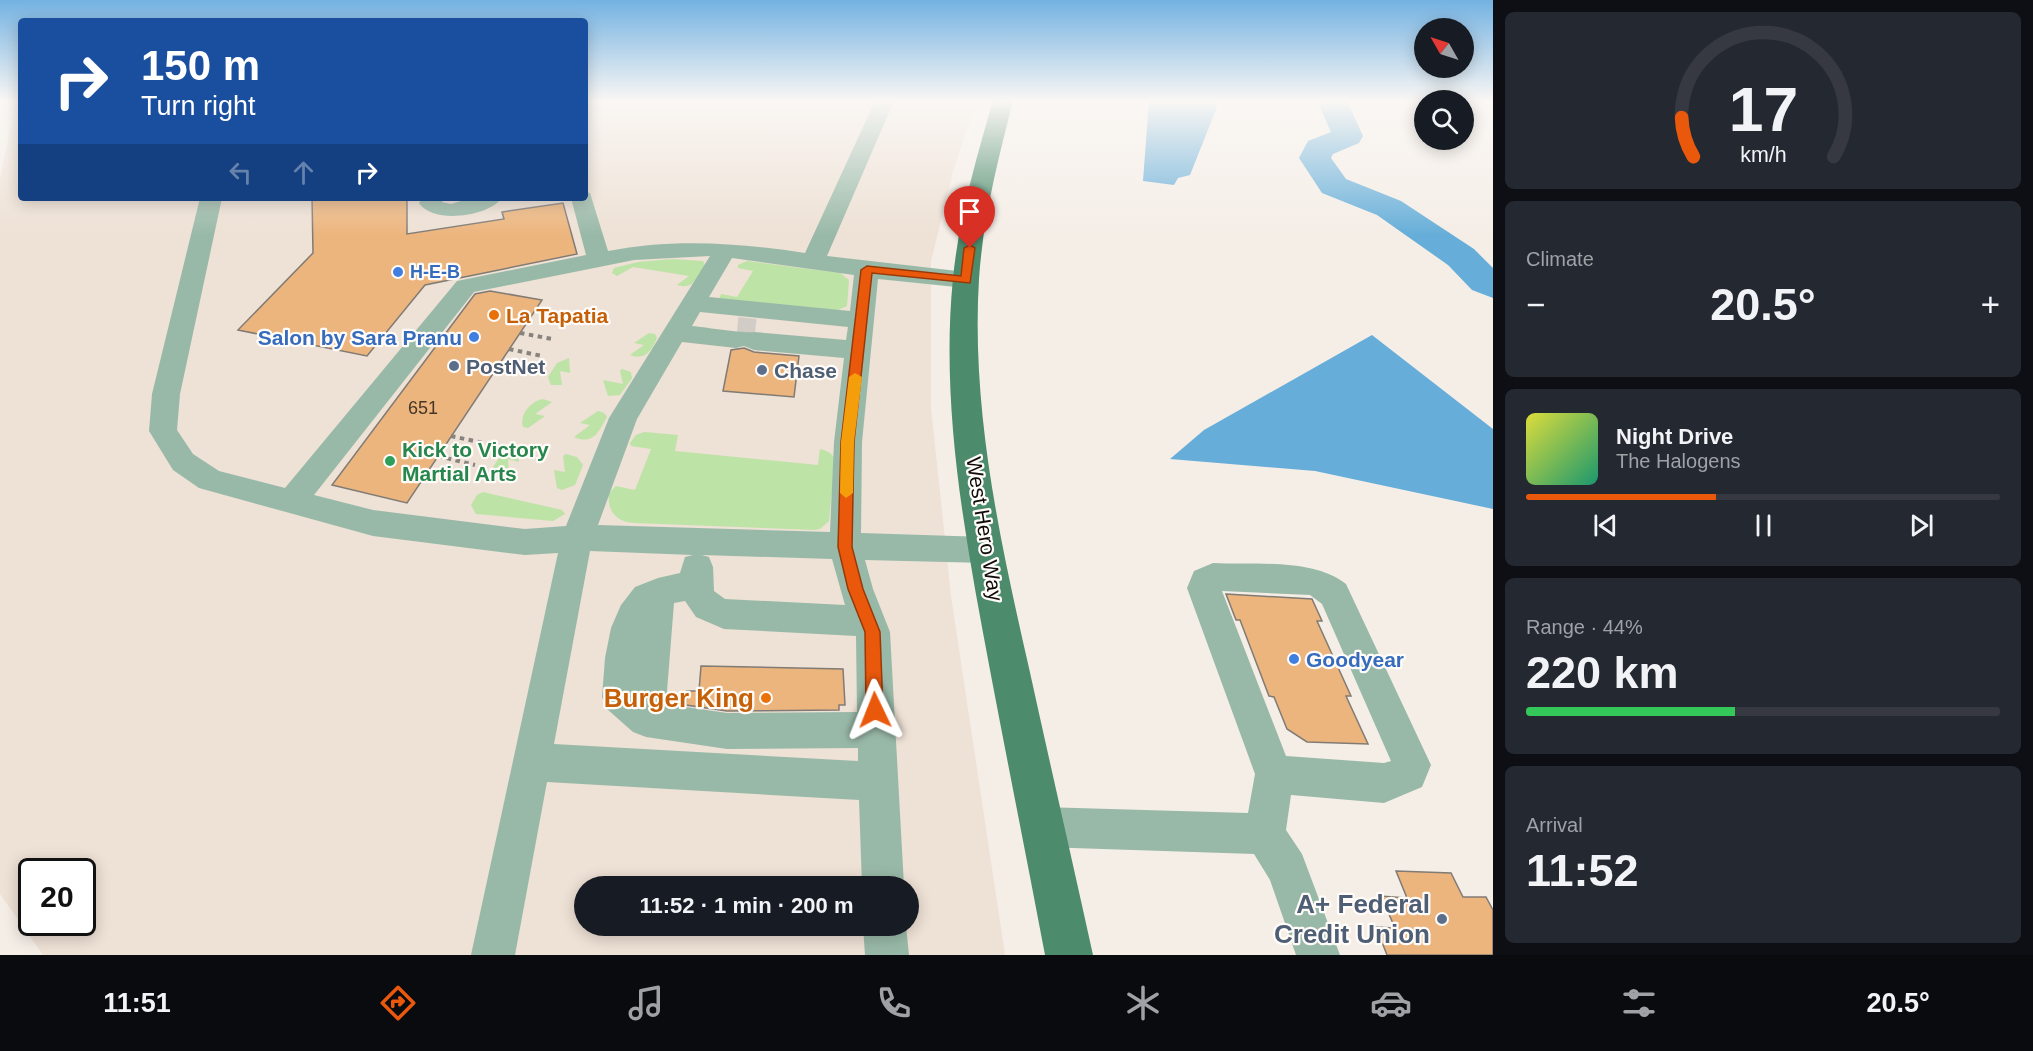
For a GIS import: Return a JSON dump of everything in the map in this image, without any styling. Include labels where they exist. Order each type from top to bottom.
[{"type":"main road","name":"West Hero Way","points":[[993,146],[974,220],[966,280],[966,370],[972,458],[986,550],[1069,955]]},
{"type":"lane","points":[[813,261],[865,146]]},
{"type":"lane","points":[[210,201],[166,394],[163,431],[183,462],[210,480],[373,523],[525,542],[577,538],[986,550]]},
{"type":"lane","points":[[431,201],[430,203],[434,208],[446,211],[481,201]]},
{"type":"lane","points":[[583,201],[599,260]]},
{"type":"lane","points":[[291,502],[466,286],[634,253],[664,250],[725,251],[867,270],[966,280]]},
{"type":"lane","points":[[493,955],[577,538],[623,418],[725,251]]},
{"type":"lane","points":[[867,270],[848,442],[845,547],[856,589],[873,632],[875,730],[883,876]]},
{"type":"lane","points":[[683,318],[747,328],[860,335]]},
{"type":"lane","points":[[683,318],[860,335]]},
{"type":"lane","points":[[700,543],[696,584],[701,601],[710,610],[724,614],[869,621]]},
{"type":"lane","points":[[1274,774],[1384,783],[1408,773],[1412,765],[1334,594],[1323,585],[1310,581],[1213,577],[1206,581],[1204,588],[1274,774],[1265,834],[1287,869],[1318,955]]},
{"type":"lane","points":[[696,584],[658,593],[646,719],[727,731],[875,730]]},
{"type":"lane","points":[[532,762],[878,782]]},
{"type":"lane","points":[[1042,827],[1265,834]]},
{"type":"lane","points":[[886,936],[887,955]]},
{"type":"path","points":[[520,333],[552,339]]},
{"type":"path","points":[[509,349],[542,356]]},
{"type":"path","points":[[452,436],[488,444]]},
{"type":"path","points":[[438,456],[475,465]]},
{"type":"shaded area","points":[[7,146],[18,146],[18,201],[588,201],[588,146],[962,146],[931,261],[931,408],[951,596],[1005,955],[43,955],[30,936],[96,936],[96,858],[18,858],[18,920],[0,894],[0,179]]},
{"type":"green space","points":[[672,259],[703,261],[705,265],[694,282],[687,286],[677,285],[689,276],[633,267],[617,276],[612,273],[614,268],[638,262]]},
{"type":"green space","points":[[747,261],[840,273],[849,280],[847,306],[836,311],[719,299],[721,294],[737,297],[753,271],[738,268],[738,265]]},
{"type":"green space","points":[[649,333],[655,334],[657,338],[653,347],[640,357],[630,355],[644,345],[634,343]]},
{"type":"green space","points":[[569,358],[570,373],[560,371],[562,385],[551,385],[548,377],[557,363]]},
{"type":"green space","points":[[622,369],[631,372],[632,378],[620,395],[608,396],[603,380],[623,384],[620,371]]},
{"type":"green space","points":[[543,399],[552,402],[535,414],[545,416],[528,428],[523,427],[524,413],[534,403]]},
{"type":"green space","points":[[598,411],[607,417],[598,432],[586,440],[574,437],[590,425],[580,423]]},
{"type":"green space","points":[[644,432],[678,435],[675,451],[818,465],[820,449],[828,452],[832,454],[835,462],[829,521],[820,529],[814,530],[634,523],[622,520],[611,510],[609,493],[616,486],[635,490],[651,449],[631,446],[630,443],[636,435]]},
{"type":"green space","points":[[516,444],[519,462],[508,459],[509,476],[503,477],[494,473],[493,467],[507,446]]},
{"type":"green space","points":[[566,454],[577,457],[583,465],[575,485],[562,490],[557,488],[554,470],[565,472],[563,456]]},
{"type":"green space","points":[[483,492],[562,510],[565,514],[553,521],[476,514],[471,505],[477,495]]},
{"type":"water","points":[[1146,146],[1202,146],[1190,175],[1178,178],[1174,185],[1143,181]]},
{"type":"water","points":[[1372,335],[1493,429],[1493,509],[1315,471],[1170,459],[1204,430]]},
{"type":"building","name":"H-E-B","points":[[312,201],[407,201],[407,234],[504,219],[502,212],[563,203],[577,254],[425,285],[367,356],[238,330],[313,253]]},
{"type":"building","points":[[490,291],[542,300],[407,503],[332,485],[475,294]]},
{"type":"building","name":"Chase","points":[[744,348],[754,352],[799,356],[794,397],[723,391],[731,350]]},
{"type":"building","name":"Goodyear","points":[[1226,594],[1312,599],[1322,621],[1317,621],[1351,696],[1346,696],[1368,744],[1307,742],[1287,729],[1274,697],[1269,696],[1240,620],[1236,620]]},
{"type":"building","name":"Burger King","points":[[701,666],[843,669],[845,705],[839,705],[839,710],[727,711],[686,705],[687,691],[699,691]]},
{"type":"building","name":"A+ Federal Credit Union","points":[[1396,871],[1451,873],[1463,897],[1486,897],[1493,910],[1493,955],[1387,955],[1376,927],[1395,928],[1381,896],[1407,898]]},
{"type":"waterway","points":[[1325,146],[1319,148],[1315,158],[1334,186],[1389,208],[1461,257],[1485,282],[1493,286]]},
{"type":"tunnel","points":[[737,331],[755,333]]},
{"type":"slow traffic","points":[[846,493],[848,442],[855,377]]},
{"type":"place","name":"H-E-B","points":[[398,272]]},
{"type":"place","name":"La Tapatia","points":[[494,315]]},
{"type":"place","name":"Salon by Sara Pranu","points":[[474,337]]},
{"type":"place","name":"PostNet","points":[[454,366]]},
{"type":"place","name":"Chase","points":[[762,370]]},
{"type":"place","name":"Kick to Victory Martial Arts","points":[[390,461]]},
{"type":"place","name":"Goodyear","points":[[1294,659]]},
{"type":"place","name":"Burger King","points":[[766,698]]},
{"type":"place","name":"A+ Federal Credit Union","points":[[1442,919]]},
{"type":"route","points":[[875,710],[873,632],[856,589],[845,547],[848,442],[867,270],[966,280],[970,248]]}]
